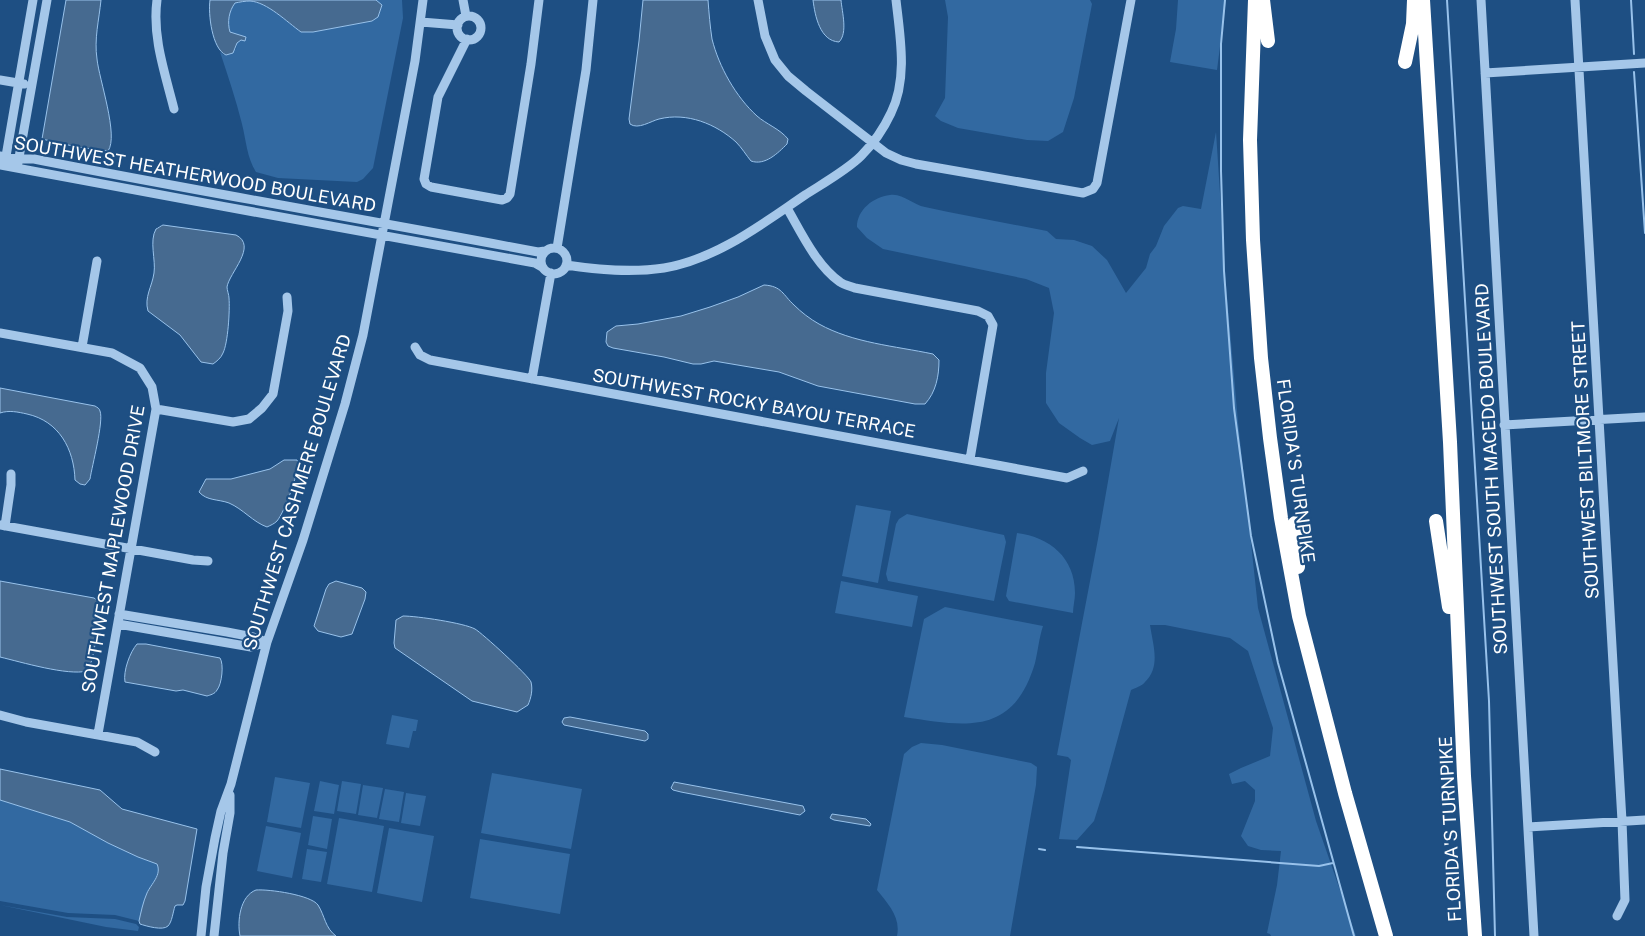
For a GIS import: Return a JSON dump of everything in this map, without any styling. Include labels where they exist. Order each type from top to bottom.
[{"type":"highway","name":"FLORIDA'S TURNPIKE","points":[[1255,0],[1250,140],[1253,240],[1261,358],[1281,518],[1300,616],[1345,793],[1386,936]]},
{"type":"highway","points":[[1263,0],[1268,41]]},
{"type":"highway","points":[[1405,62],[1414,0]]},
{"type":"highway","name":"FLORIDA'S TURNPIKE","points":[[1423,0],[1450,442],[1464,776],[1475,936]]},
{"type":"highway","points":[[1436,520],[1460,687]]},
{"type":"highway","points":[[1295,523],[1308,647]]},
{"type":"street","points":[[2,161],[19,83],[33,0]]},
{"type":"street","points":[[18,164],[47,0]]},
{"type":"street","points":[[157,0],[155,17],[158,44],[174,109]]},
{"type":"street","name":"SOUTHWEST CASHMERE BOULEVARD","points":[[201,936],[206,887],[215,838],[221,811],[231,784],[266,642],[303,540],[364,335],[415,61],[423,0]]},
{"type":"street","points":[[463,0],[466,16]]},
{"type":"street","points":[[467,39],[438,97],[424,179],[426,184],[431,187],[502,200],[510,194],[531,64],[539,0]]},
{"type":"street","points":[[557,248],[586,70],[593,0]]},
{"type":"street","points":[[758,0],[765,36],[775,60],[788,76],[886,153],[916,164],[1083,194],[1093,189],[1097,183],[1131,0]]},
{"type":"street","points":[[566,265],[600,270],[635,271],[664,268],[689,262],[710,254],[787,208],[860,157],[873,143],[892,112],[897,96],[901,54],[896,0]]},
{"type":"street","name":"SOUTHWEST SOUTH MACEDO BOULEVARD","points":[[1481,0],[1534,936]]},
{"type":"street","name":"SOUTHWEST BILTMORE STREET","points":[[1575,0],[1622,821],[1625,900],[1617,916]]},
{"type":"street","points":[[466,16],[479,20],[481,28],[474,39],[467,39],[459,33],[458,25],[462,18],[466,16]]},
{"type":"street","points":[[421,22],[458,25]]},
{"type":"street","points":[[1485,73],[1645,63]]},
{"type":"street","points":[[0,80],[31,85]]},
{"type":"street","name":"SOUTHWEST HEATHERWOOD BOULEVARD","points":[[18,164],[34,159],[202,192],[538,252],[545,251]]},
{"type":"street","name":"SOUTHWEST HEATHERWOOD BOULEVARD","points":[[2,161],[383,236],[535,263],[542,267]]},
{"type":"street","points":[[787,208],[809,247],[828,271],[841,282],[855,288],[978,311],[988,316],[993,325],[970,459]]},
{"type":"street","points":[[481,242],[483,248],[481,253]]},
{"type":"street","points":[[557,248],[564,253],[567,260],[566,265],[558,273],[551,273],[542,267],[541,259],[545,251],[557,248]]},
{"type":"street","points":[[82,347],[96,261]]},
{"type":"street","points":[[532,379],[551,273]]},
{"type":"street","points":[[156,409],[233,422],[249,419],[262,408],[273,394],[288,311],[287,297]]},
{"type":"street","name":"SOUTHWEST MAPLEWOOD DRIVE","points":[[0,332],[112,353],[140,368],[152,387],[156,409],[98,734]]},
{"type":"street","name":"SOUTHWEST ROCKY BAYOU TERRACE","points":[[415,347],[420,355],[430,360],[1067,478],[1083,470]]},
{"type":"street","points":[[1504,425],[1645,417]]},
{"type":"street","points":[[11,474],[11,485],[2,526],[131,550],[208,561]]},
{"type":"street","points":[[119,614],[227,632],[253,637],[266,642]]},
{"type":"street","points":[[118,624],[251,646],[266,642]]},
{"type":"street","points":[[0,715],[26,722],[137,742],[155,752]]},
{"type":"street","name":"SOUTHWEST CASHMERE BOULEVARD","points":[[214,936],[223,853],[230,813],[231,784]]},
{"type":"street","points":[[1528,827],[1645,820]]},
{"type":"shaded area","points":[[66,0],[101,0],[96,52],[110,121],[111,144],[108,151],[77,147],[42,139]]},
{"type":"shaded area","points":[[210,0],[376,0],[382,5],[378,17],[372,21],[313,32],[301,32],[277,13],[263,5],[250,1],[235,3],[229,17],[230,32],[246,37],[245,41],[241,40],[237,43],[233,53],[226,55],[217,46],[214,39],[210,22]]},
{"type":"shaded area","points":[[376,0],[402,0],[403,18],[373,168],[363,179],[357,182],[278,178],[256,172],[249,155],[237,106],[220,52],[224,55],[236,49],[237,43],[246,37],[230,32],[229,17],[234,3],[256,2],[270,9],[300,31],[313,32],[372,21],[378,17],[382,5]]},
{"type":"shaded area","points":[[643,0],[708,0],[712,39],[724,71],[735,91],[749,108],[788,139],[787,144],[780,151],[771,158],[761,162],[751,161],[738,144],[728,136],[710,125],[690,118],[670,117],[641,126],[630,124],[629,119]]},
{"type":"shaded area","points":[[813,0],[841,0],[844,28],[839,42],[833,41],[823,32],[817,20]]},
{"type":"shaded area","points":[[945,0],[1090,0],[1092,4],[1074,98],[1063,132],[1048,141],[1027,140],[958,128],[941,121],[935,116],[945,98],[948,17]]},
{"type":"shaded area","points":[[1178,0],[1226,0],[1217,70],[1170,62],[1176,29]]},
{"type":"shaded area","points":[[1216,132],[1226,285],[1238,422],[1258,608],[1316,821],[1356,936],[1271,936],[1267,933],[1277,885],[1281,851],[1261,850],[1248,846],[1241,836],[1255,801],[1255,790],[1245,781],[1232,784],[1229,774],[1270,756],[1273,728],[1248,651],[1230,638],[1165,625],[1150,625],[1155,655],[1153,670],[1144,683],[1131,690],[1094,821],[1077,840],[1059,839],[1071,760],[1068,757],[1057,755],[1119,418],[1110,441],[1092,445],[1059,423],[1046,403],[1046,373],[1054,313],[1049,288],[1026,279],[883,249],[867,238],[857,227],[860,215],[867,205],[878,198],[895,195],[925,207],[1047,231],[1056,239],[1074,240],[1092,246],[1107,260],[1126,293],[1146,268],[1150,254],[1156,246],[1164,226],[1178,208],[1183,206],[1201,209]]},
{"type":"shaded area","points":[[163,225],[236,235],[242,240],[244,246],[243,253],[227,287],[229,310],[225,348],[221,356],[213,364],[201,362],[180,335],[148,311],[148,297],[154,268],[153,239],[156,229]]},
{"type":"shaded area","points":[[764,285],[779,289],[806,315],[819,324],[846,336],[933,354],[939,360],[938,372],[936,384],[929,399],[925,404],[915,404],[818,386],[779,372],[714,361],[693,364],[613,348],[608,346],[606,342],[607,332],[616,326],[681,316],[738,297]]},
{"type":"shaded area","points":[[0,388],[95,406],[99,409],[101,416],[97,444],[90,479],[85,485],[75,480],[72,458],[68,447],[63,438],[48,423],[27,414],[10,411],[0,413]]},
{"type":"shaded area","points":[[284,460],[297,460],[296,475],[280,516],[276,522],[267,527],[229,503],[209,498],[199,492],[206,479],[231,479],[270,469]]},
{"type":"shaded area","points":[[856,505],[891,511],[878,583],[842,576]]},
{"type":"shaded area","points":[[907,514],[1004,535],[1006,542],[994,601],[888,581],[886,574],[896,524],[899,519]]},
{"type":"shaded area","points":[[1017,533],[1040,539],[1058,551],[1065,560],[1071,569],[1074,581],[1073,613],[1009,601],[1006,596]]},
{"type":"shaded area","points":[[0,581],[94,598],[98,601],[102,610],[92,660],[87,671],[68,672],[0,657]]},
{"type":"shaded area","points":[[336,581],[362,588],[366,592],[352,634],[341,637],[318,631],[314,626],[326,589],[329,584]]},
{"type":"shaded area","points":[[841,581],[918,596],[912,627],[835,613]]},
{"type":"shaded area","points":[[945,607],[1043,626],[1035,663],[1026,687],[1014,704],[1000,715],[984,721],[966,723],[947,723],[904,717],[924,619]]},
{"type":"shaded area","points":[[403,616],[440,620],[475,629],[505,655],[531,682],[532,688],[528,705],[517,712],[472,701],[395,648],[396,620]]},
{"type":"shaded area","points":[[137,644],[220,658],[222,669],[219,687],[215,692],[207,696],[183,690],[176,691],[125,682],[128,662]]},
{"type":"shaded area","points":[[392,715],[418,720],[409,748],[386,744]]},
{"type":"shaded area","points":[[570,717],[645,731],[648,734],[648,739],[645,741],[564,725],[562,722],[564,718]]},
{"type":"shaded area","points":[[921,743],[942,745],[1031,763],[1037,767],[1036,785],[1010,936],[897,936],[898,929],[895,917],[877,890],[904,754],[912,747]]},
{"type":"shaded area","points":[[0,769],[100,790],[122,809],[197,829],[185,901],[183,905],[175,906],[168,926],[154,928],[140,924],[139,921],[146,896],[157,876],[157,864],[108,843],[70,822],[0,800]]},
{"type":"shaded area","points":[[492,773],[582,789],[571,849],[481,833]]},
{"type":"shaded area","points":[[275,777],[310,783],[301,828],[267,822]]},
{"type":"shaded area","points":[[320,781],[339,785],[334,814],[314,811]]},
{"type":"shaded area","points":[[342,781],[361,784],[356,814],[337,811]]},
{"type":"shaded area","points":[[674,782],[803,806],[805,811],[800,815],[681,792],[671,788]]},
{"type":"shaded area","points":[[363,785],[383,788],[377,818],[358,815]]},
{"type":"shaded area","points":[[385,789],[404,792],[399,822],[379,819]]},
{"type":"shaded area","points":[[406,793],[426,796],[420,826],[401,823]]},
{"type":"shaded area","points":[[0,800],[70,822],[108,843],[157,864],[159,869],[147,893],[139,921],[115,915],[68,913],[0,901]]},
{"type":"shaded area","points":[[832,814],[866,819],[871,824],[870,826],[834,820],[830,818]]},
{"type":"shaded area","points":[[313,816],[332,819],[327,849],[308,845]]},
{"type":"shaded area","points":[[339,818],[384,826],[372,892],[327,884]]},
{"type":"shaded area","points":[[266,826],[301,833],[292,878],[257,871]]},
{"type":"shaded area","points":[[389,828],[434,836],[422,902],[377,893]]},
{"type":"shaded area","points":[[480,839],[570,854],[560,914],[470,898]]},
{"type":"shaded area","points":[[307,849],[327,852],[321,882],[302,879]]},
{"type":"shaded area","points":[[256,890],[289,893],[314,901],[318,905],[327,926],[336,936],[240,936],[239,923],[243,903]]},
{"type":"shaded area","points":[[0,905],[67,917],[115,919],[136,924],[139,927],[138,931],[106,927]]},
{"type":"waterway","points":[[1225,0],[1221,44],[1221,171],[1224,271],[1234,408],[1251,536],[1278,663],[1354,936]]},
{"type":"waterway","points":[[1447,0],[1489,701],[1495,936]]},
{"type":"waterway","points":[[1631,0],[1634,54]]},
{"type":"waterway","points":[[1634,72],[1645,233]]},
{"type":"waterway","points":[[1077,847],[1319,866],[1333,863]]},
{"type":"waterway","points":[[1039,849],[1045,850]]}]
